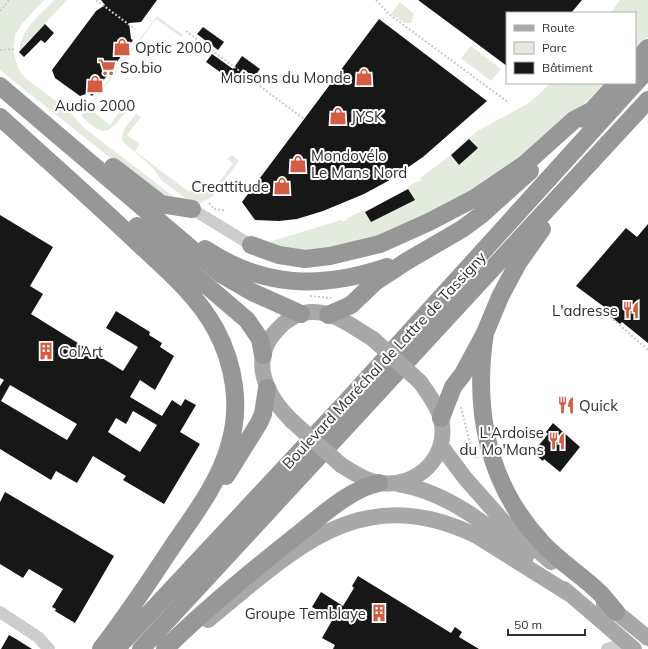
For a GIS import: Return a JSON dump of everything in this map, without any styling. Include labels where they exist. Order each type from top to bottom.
[{"type":"highway","points":[[636,62],[648,48]]},
{"type":"highway","name":"Boulevard Maréchal de Lattre de Tassigny","points":[[636,82],[648,69]]},
{"type":"highway","points":[[328,315],[350,305],[375,282],[407,261],[462,229],[481,215],[549,155],[616,84]]},
{"type":"highway","name":"Boulevard Maréchal de Lattre de Tassigny","points":[[116,649],[349,399],[634,84]]},
{"type":"highway","points":[[0,86],[221,274],[274,303],[301,314]]},
{"type":"highway","name":"Boulevard Maréchal de Lattre de Tassigny","points":[[141,649],[648,100]]},
{"type":"highway","points":[[0,108],[247,320],[260,339],[263,355]]},
{"type":"highway","points":[[251,245],[279,255],[305,259],[330,256],[380,244],[429,222],[475,198],[525,164],[574,120],[593,110]]},
{"type":"highway","points":[[0,117],[131,236],[195,299],[216,328],[231,367],[235,389],[234,414],[230,442],[226,455],[201,504],[101,649]]},
{"type":"highway","points":[[76,150],[99,156],[161,204],[192,209]]},
{"type":"highway","points":[[440,418],[449,396],[485,333],[500,297],[518,263],[547,223],[593,172],[593,161]]},
{"type":"highway","points":[[119,187],[129,186],[218,258],[233,265],[284,281],[312,283],[345,279],[407,261]]},
{"type":"highway","points":[[485,333],[480,392],[483,423],[503,486],[531,530],[550,551],[600,593],[610,618]]},
{"type":"highway","points":[[159,567],[206,508],[254,434],[264,414],[267,388]]},
{"type":"highway","points":[[169,645],[215,603],[328,511],[368,485],[380,483]]},
{"type":"main road","points":[[398,484],[410,480],[434,462],[441,446],[442,428],[436,406],[420,382],[373,339],[340,319],[315,312],[301,314],[290,318],[270,339],[263,355],[262,368],[267,388],[273,399],[292,421],[341,465],[358,476],[380,483],[410,486],[431,494],[476,517],[497,532],[571,595]]},
{"type":"main road","points":[[441,446],[465,478],[503,521],[599,602],[633,648]]},
{"type":"main road","points":[[169,645],[188,636],[285,558],[311,540],[332,529],[353,521],[375,516],[416,515],[452,524],[477,536],[571,595],[648,638]]},
{"type":"street","points":[[192,209],[251,245]]},
{"type":"street","points":[[0,612],[38,637],[49,649]]},
{"type":"street","points":[[607,649],[620,645],[633,648]]},
{"type":"path","points":[[0,11],[9,0]]},
{"type":"path","points":[[96,0],[135,29]]},
{"type":"path","points":[[376,0],[390,15],[509,103]]},
{"type":"path","points":[[186,31],[304,119]]},
{"type":"path","points":[[0,50],[16,49]]},
{"type":"path","points":[[209,203],[214,210],[224,210]]},
{"type":"path","points":[[601,319],[607,314],[648,350]]},
{"type":"path","points":[[449,396],[461,406],[473,456],[476,458],[492,455]]},
{"type":"green space","points":[[0,0],[44,0],[22,24],[15,35],[13,50],[19,70],[25,78],[68,110],[83,127],[182,203],[164,201],[0,70]]},
{"type":"green space","points":[[54,0],[67,0],[25,45],[31,51],[24,56],[20,53],[22,38],[31,24]]},
{"type":"green space","points":[[620,0],[648,0],[648,37],[636,51],[636,12],[611,12]]},
{"type":"green space","points":[[400,2],[414,14],[411,23],[404,23],[391,14]]},
{"type":"green space","points":[[157,16],[183,35],[181,37],[156,19],[89,108],[110,125],[122,108],[116,104],[118,101],[125,104],[128,109],[116,124],[107,130],[102,131],[89,124],[81,116]]},
{"type":"green space","points":[[471,46],[501,69],[491,81],[461,58]]},
{"type":"green space","points":[[550,84],[604,84],[564,124],[482,186],[383,238],[302,255],[266,243],[341,220],[342,222],[364,210],[365,212],[408,189],[407,187],[421,180],[420,178],[451,155],[477,131],[529,103]]},
{"type":"green space","points":[[136,114],[141,117],[127,135],[140,144],[135,151],[189,192],[194,187],[202,192],[206,188],[212,192],[233,163],[227,159],[232,155],[239,161],[212,197],[198,204],[192,203],[162,181],[152,167],[123,142],[122,134],[128,123]]},
{"type":"building","points":[[101,0],[157,0],[141,22],[129,23],[131,39],[133,40],[92,96],[89,93],[80,96],[55,78],[52,70],[96,11],[105,5]]},
{"type":"building","points":[[418,0],[582,0],[572,12],[506,12],[506,65]]},
{"type":"building","points":[[379,19],[487,101],[423,157],[388,181],[364,194],[323,211],[297,219],[279,221],[255,220],[242,202]]},
{"type":"building","points":[[45,24],[54,33],[45,43],[41,40],[24,57],[19,52]]},
{"type":"building","points":[[203,27],[224,42],[218,50],[197,34]]},
{"type":"building","points":[[212,54],[233,69],[242,56],[260,69],[254,77],[243,69],[234,82],[206,62]]},
{"type":"building","points":[[469,139],[478,148],[459,165],[451,155]]},
{"type":"building","points":[[408,189],[415,200],[371,222],[365,212]]},
{"type":"building","name":"ColArt","points":[[0,215],[53,247],[30,286],[43,294],[31,314],[123,371],[138,347],[106,328],[116,311],[150,332],[149,335],[162,343],[160,347],[174,356],[155,390],[140,380],[130,397],[162,416],[172,400],[181,406],[185,399],[196,405],[180,432],[200,444],[164,504],[123,480],[126,476],[93,456],[77,483],[56,471],[51,480],[0,449],[0,386],[4,380],[0,378]],"holes":[[[10,385],[77,424],[67,440],[1,401]],[[133,411],[157,425],[140,452],[108,432],[116,418],[126,424]]]},
{"type":"building","points":[[648,224],[648,343],[622,322],[620,324],[609,315],[611,312],[576,286],[626,228],[637,237]]},
{"type":"building","name":"L'Ardoise du Mo'Mans","points":[[553,423],[580,447],[560,472],[544,459],[543,461],[537,456],[539,453],[535,450],[548,434],[546,432]]},
{"type":"building","points":[[5,492],[114,556],[75,623],[55,611],[56,609],[52,607],[63,589],[29,569],[23,578],[0,564],[0,502]]},
{"type":"building","name":"Groupe Temblaye","points":[[358,576],[451,633],[455,627],[462,632],[459,637],[479,649],[333,649],[335,645],[322,638],[333,619],[312,607],[321,592],[343,606],[354,588],[352,586]]},
{"type":"building","points":[[9,635],[16,639],[32,649],[1,649]]},
{"type":"place","name":"Optic 2000","points":[[122,47]]},
{"type":"place","name":"So.bio","points":[[107,67]]},
{"type":"place","name":"Maisons du Monde","points":[[364,77]]},
{"type":"place","name":"Audio 2000","points":[[95,84]]},
{"type":"place","name":"JYSK","points":[[338,116]]},
{"type":"place","name":"Mondovélo Le Mans Nord","points":[[298,164]]},
{"type":"place","name":"Creattitude","points":[[282,186]]},
{"type":"place","name":"L'adresse","points":[[631,310]]},
{"type":"place","name":"ColArt","points":[[46,351]]},
{"type":"place","name":"Quick","points":[[566,405]]},
{"type":"place","name":"L'Ardoise du Mo'Mans","points":[[557,441]]},
{"type":"place","name":"Groupe Temblaye","points":[[379,613]]}]
